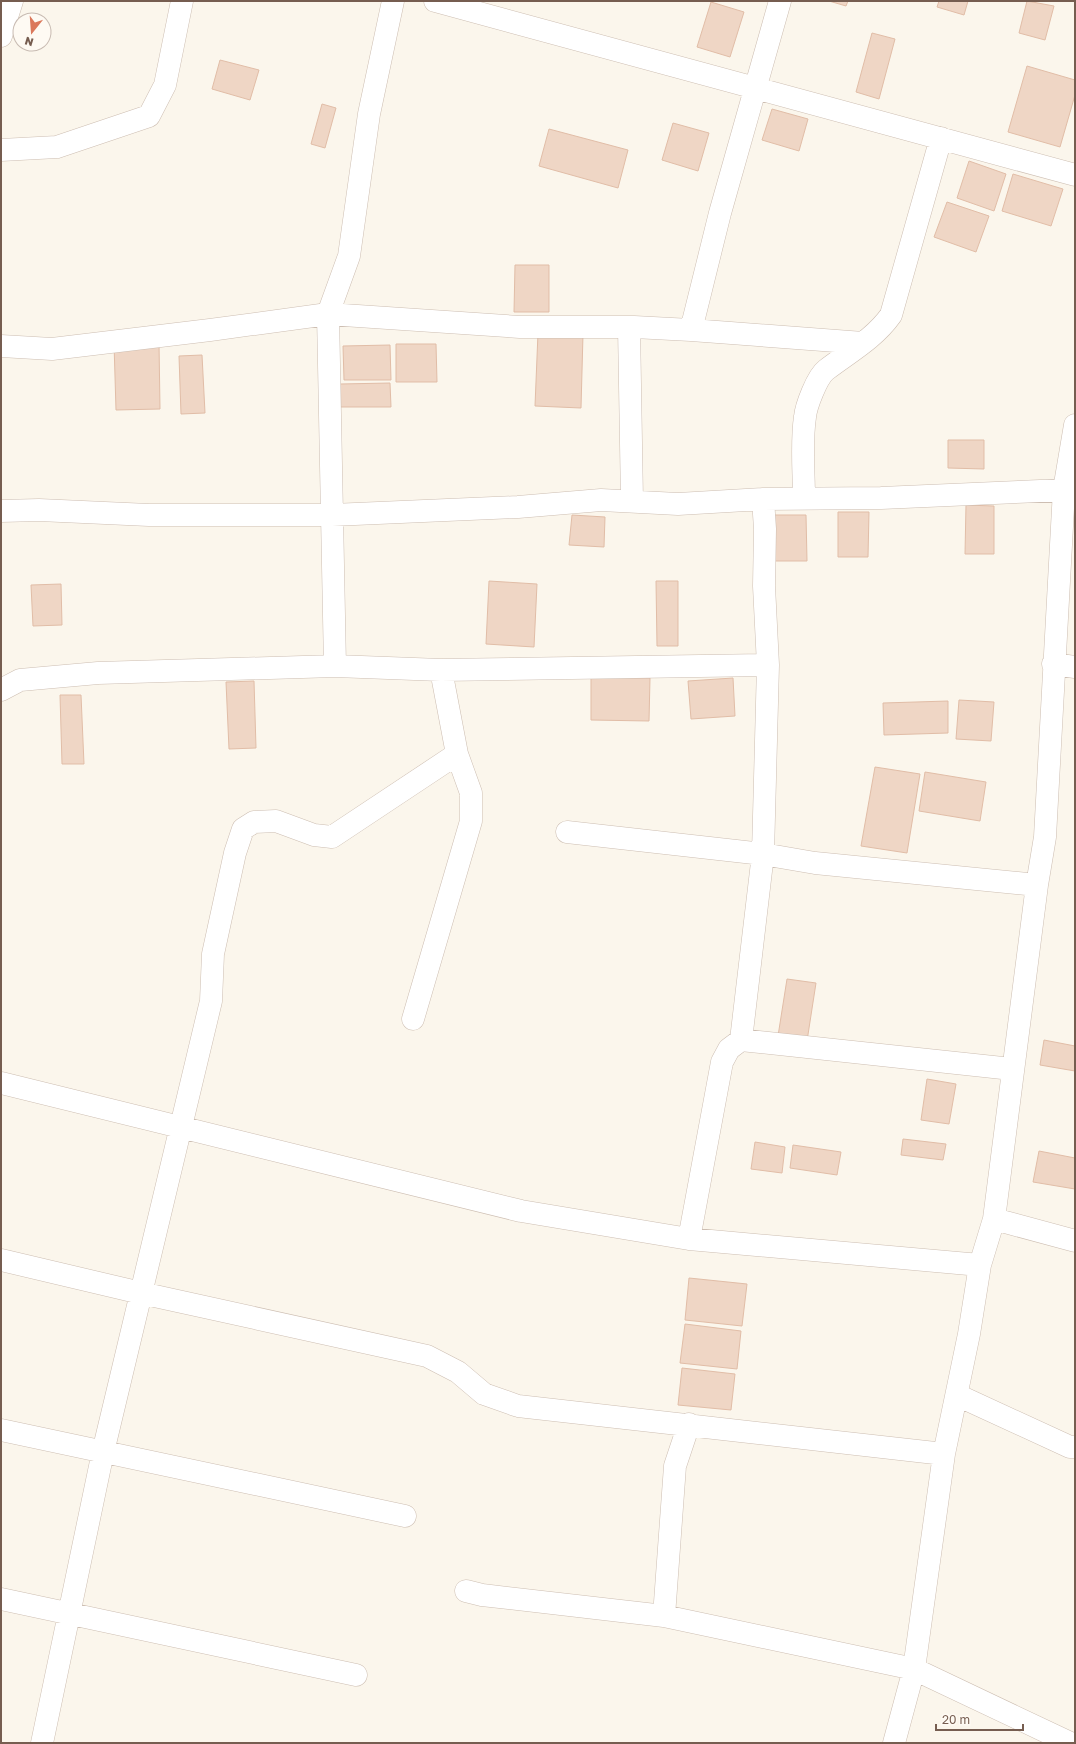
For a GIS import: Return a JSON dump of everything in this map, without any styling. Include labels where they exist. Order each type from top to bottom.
[{"type":"street","points":[[1,36],[12,1]]},
{"type":"street","points":[[1,150],[56,147],[149,116],[165,85],[182,1]]},
{"type":"street","points":[[335,666],[328,314],[349,256],[369,114],[393,1]]},
{"type":"street","points":[[435,1],[941,138],[1075,176]]},
{"type":"street","points":[[691,330],[720,213],[780,1]]},
{"type":"street","points":[[804,499],[804,416],[818,380],[824,371],[863,343],[884,325],[891,315],[941,138]]},
{"type":"street","points":[[1,346],[52,349],[328,314],[520,328],[629,327],[691,330],[863,343]]},
{"type":"street","points":[[629,327],[632,501]]},
{"type":"street","points":[[894,1743],[914,1669],[944,1454],[969,1334],[980,1265],[994,1219],[1012,1069],[1045,837],[1053,664],[1064,490],[1075,425]]},
{"type":"street","points":[[1,511],[40,510],[149,515],[332,515],[518,508],[601,500],[678,504],[763,499],[881,498],[1064,490]]},
{"type":"street","points":[[741,1040],[763,854],[768,665],[764,586],[765,529],[763,499]]},
{"type":"street","points":[[1053,664],[1075,667]]},
{"type":"street","points":[[1,690],[20,680],[98,673],[335,666],[441,670],[768,665]]},
{"type":"street","points":[[413,1019],[471,822],[471,793],[457,754],[441,670]]},
{"type":"street","points":[[42,1743],[103,1452],[211,1001],[213,954],[235,853],[243,829],[254,822],[276,821],[314,835],[332,837],[457,754]]},
{"type":"street","points":[[567,832],[763,854],[815,863],[1037,885]]},
{"type":"street","points":[[688,1239],[722,1062],[729,1049],[741,1040],[1012,1069]]},
{"type":"street","points":[[1,1083],[521,1211],[688,1239],[980,1265]]},
{"type":"street","points":[[994,1219],[1075,1241]]},
{"type":"street","points":[[1,1260],[140,1294],[427,1356],[458,1372],[484,1394],[518,1406],[689,1424],[944,1454]]},
{"type":"street","points":[[957,1395],[1070,1447],[1075,1447]]},
{"type":"street","points":[[664,1616],[674,1466],[689,1424]]},
{"type":"street","points":[[1,1430],[405,1516]]},
{"type":"street","points":[[466,1591],[482,1595],[664,1616],[914,1669],[1070,1743]]},
{"type":"street","points":[[1,1599],[68,1615],[356,1675]]},
{"type":"building","points":[[829,1],[848,1],[846,6]]},
{"type":"building","points":[[939,1],[968,1],[964,15],[937,7]]},
{"type":"building","points":[[1027,1],[1054,6],[1045,40],[1019,33]]},
{"type":"building","points":[[711,2],[744,12],[730,57],[697,47]]},
{"type":"building","points":[[872,33],[895,39],[879,99],[856,92]]},
{"type":"building","points":[[220,60],[259,70],[250,100],[212,89]]},
{"type":"building","points":[[1027,66],[1075,80],[1075,95],[1060,147],[1008,132]]},
{"type":"building","points":[[322,104],[336,108],[325,148],[311,144]]},
{"type":"building","points":[[772,109],[808,119],[799,151],[762,140]]},
{"type":"building","points":[[673,123],[709,133],[698,171],[662,160]]},
{"type":"building","points":[[549,129],[628,150],[618,188],[539,166]]},
{"type":"building","points":[[969,161],[1006,174],[994,211],[957,198]]},
{"type":"building","points":[[1013,174],[1063,189],[1051,226],[1002,211]]},
{"type":"building","points":[[947,202],[989,216],[976,252],[934,237]]},
{"type":"building","points":[[515,265],[549,265],[549,312],[514,312]]},
{"type":"building","points":[[538,333],[583,334],[581,408],[535,406]]},
{"type":"building","points":[[114,343],[159,343],[160,409],[116,410]]},
{"type":"building","points":[[396,344],[436,344],[437,382],[396,382]]},
{"type":"building","points":[[390,345],[391,380],[344,380],[343,346]]},
{"type":"building","points":[[202,355],[205,413],[181,414],[179,356]]},
{"type":"building","points":[[390,383],[391,407],[340,407],[340,384]]},
{"type":"building","points":[[948,440],[984,440],[984,469],[948,468]]},
{"type":"building","points":[[966,505],[994,506],[994,554],[965,554]]},
{"type":"building","points":[[838,512],[869,512],[868,557],[838,557]]},
{"type":"building","points":[[572,515],[605,517],[604,547],[569,545]]},
{"type":"building","points":[[772,515],[806,515],[807,561],[773,561]]},
{"type":"building","points":[[489,581],[537,584],[534,647],[486,644]]},
{"type":"building","points":[[656,581],[678,581],[678,646],[657,646]]},
{"type":"building","points":[[61,584],[62,625],[33,626],[31,585]]},
{"type":"building","points":[[591,677],[650,678],[649,721],[591,720]]},
{"type":"building","points":[[733,678],[735,716],[691,719],[688,681]]},
{"type":"building","points":[[254,681],[256,748],[229,749],[226,682]]},
{"type":"building","points":[[60,695],[81,695],[84,764],[62,764]]},
{"type":"building","points":[[959,700],[994,702],[991,741],[956,739]]},
{"type":"building","points":[[948,701],[948,733],[884,735],[883,703]]},
{"type":"building","points":[[875,767],[920,774],[907,853],[861,846]]},
{"type":"building","points":[[925,772],[986,782],[980,821],[919,811]]},
{"type":"building","points":[[787,979],[816,983],[807,1041],[778,1036]]},
{"type":"building","points":[[1044,1040],[1075,1046],[1075,1071],[1040,1065]]},
{"type":"building","points":[[927,1079],[956,1084],[949,1124],[921,1120]]},
{"type":"building","points":[[903,1139],[946,1144],[943,1160],[901,1155]]},
{"type":"building","points":[[755,1142],[785,1147],[782,1173],[751,1169]]},
{"type":"building","points":[[793,1145],[841,1152],[837,1175],[790,1168]]},
{"type":"building","points":[[1039,1151],[1075,1158],[1075,1189],[1033,1182]]},
{"type":"building","points":[[689,1278],[747,1284],[742,1326],[685,1320]]},
{"type":"building","points":[[685,1324],[741,1331],[737,1369],[680,1363]]},
{"type":"building","points":[[682,1368],[735,1374],[731,1410],[678,1405]]}]
